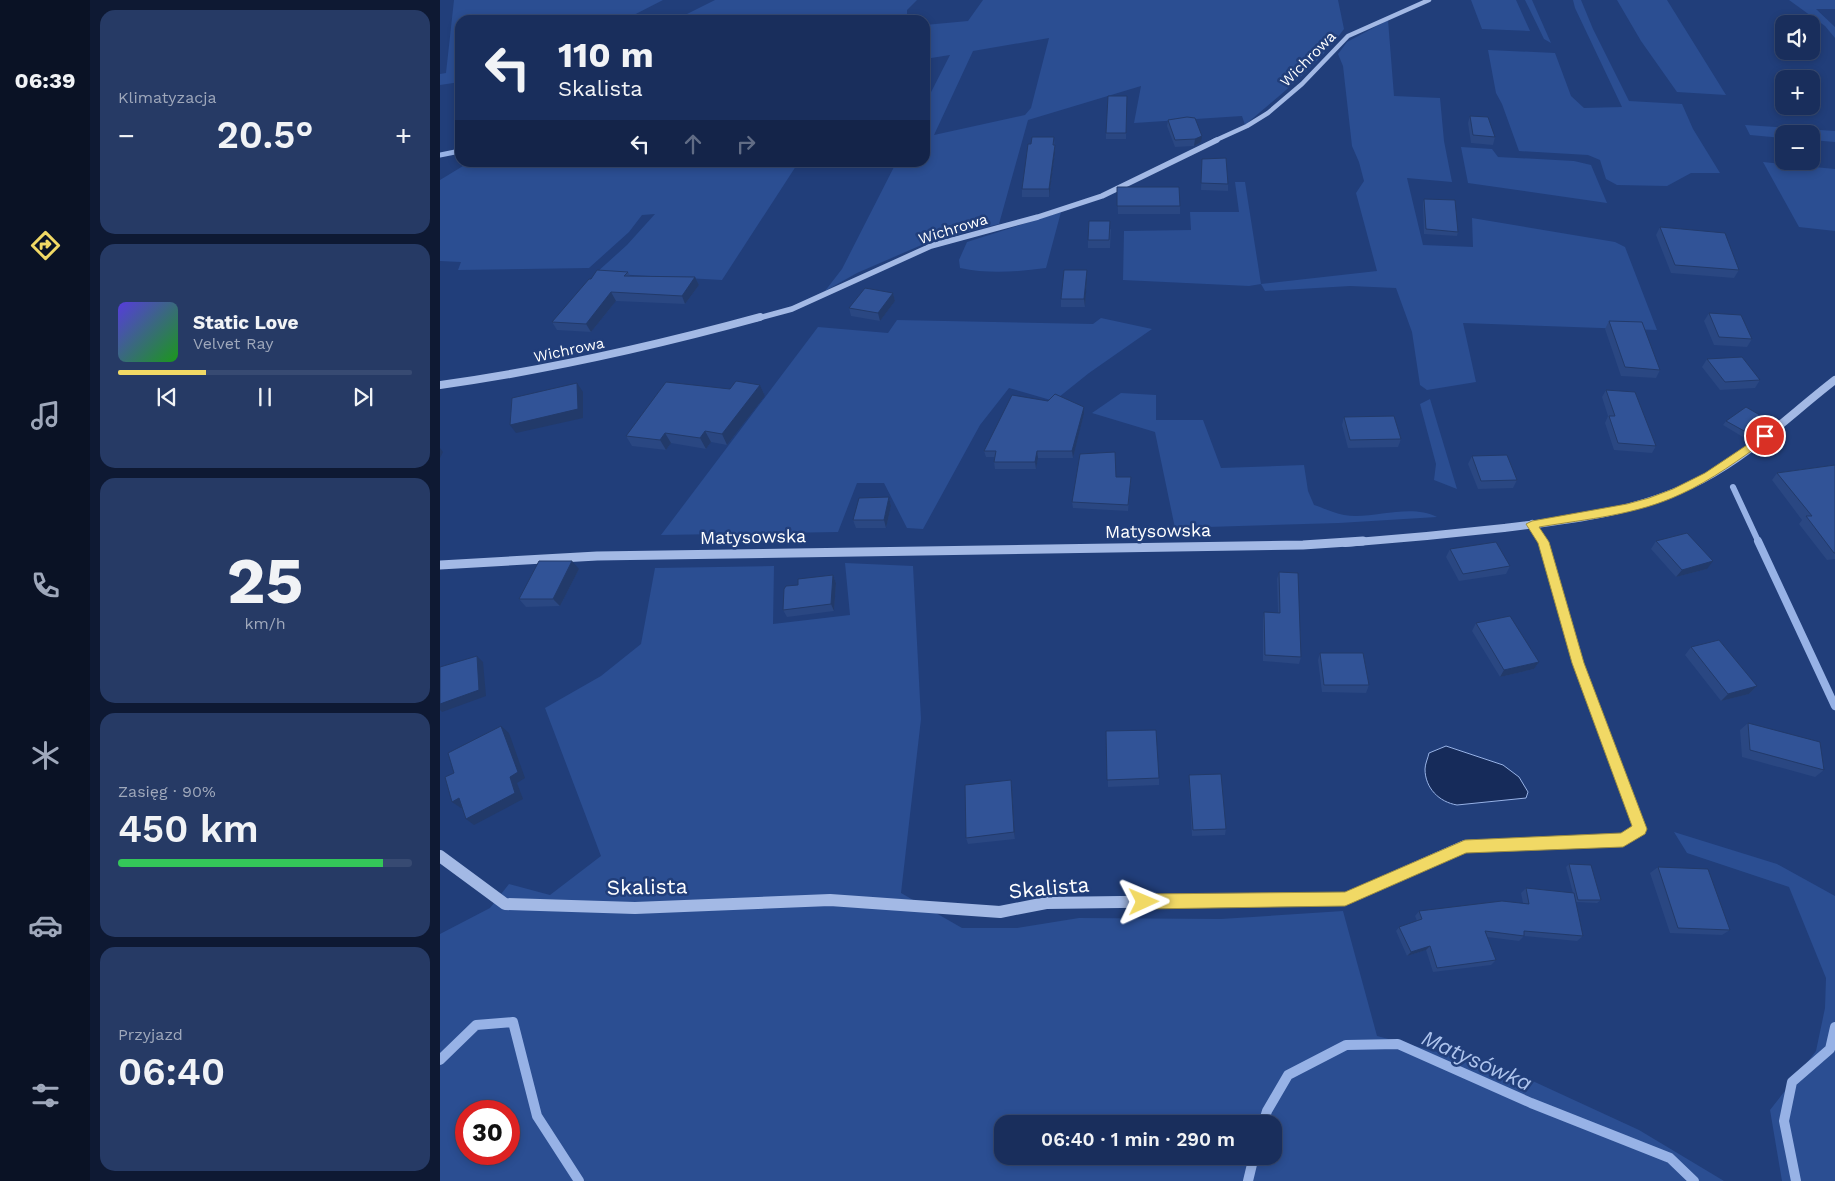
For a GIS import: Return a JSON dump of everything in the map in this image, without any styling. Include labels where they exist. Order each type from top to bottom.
[{"type":"street","name":"Wichrowa","points":[[440,385],[511,375],[664,343],[792,309],[931,246],[1038,217],[1103,195],[1261,118],[1302,84],[1348,36],[1429,0]]},
{"type":"street","name":"Matysowska","points":[[440,565],[606,556],[1294,545],[1370,542],[1532,524],[1627,508],[1677,492],[1728,464],[1835,380]]},
{"type":"street","name":"Skalista","points":[[440,856],[505,904],[635,908],[830,900],[1000,912],[1046,903],[1345,899],[1465,846],[1623,840],[1640,829],[1578,663],[1544,542],[1532,524]]},
{"type":"shaded area","points":[[454,0],[663,0],[634,15],[455,15],[455,83],[440,85],[440,74],[446,73]]},
{"type":"shaded area","points":[[715,0],[917,0],[907,10],[907,15],[685,15]]},
{"type":"shaded area","points":[[983,0],[1338,0],[1344,29],[1310,68],[1245,125],[1242,116],[1134,123],[1141,86],[1028,120],[999,224],[933,240],[857,273],[825,291],[842,269],[894,167],[930,167],[930,94],[950,55],[930,58],[930,25],[968,21]],"holes":[[[1049,38],[1031,108],[1025,115],[934,135],[973,51]]]},
{"type":"shaded area","points":[[1471,0],[1516,0],[1530,31],[1482,29]]},
{"type":"shaded area","points":[[1525,0],[1532,0],[1551,43],[1544,39]]},
{"type":"shaded area","points":[[1573,0],[1581,0],[1593,29],[1629,101],[1682,104],[1693,129],[1720,173],[1691,173],[1667,186],[1617,185],[1606,179],[1600,160],[1588,155],[1519,151],[1502,104],[1496,93],[1488,50],[1555,53],[1571,96],[1584,108],[1622,107],[1575,8]]},
{"type":"shaded area","points":[[1617,0],[1667,0],[1726,95],[1677,92],[1641,41]]},
{"type":"shaded area","points":[[1789,0],[1835,0],[1835,9],[1816,9],[1835,27],[1835,38],[1820,22],[1820,15],[1810,15]]},
{"type":"shaded area","points":[[1388,20],[1394,96],[1440,98],[1444,141],[1452,182],[1407,178],[1423,245],[1473,247],[1472,218],[1615,242],[1625,247],[1657,330],[1463,323],[1476,382],[1427,390],[1420,385],[1412,332],[1396,288],[1350,286],[1265,291],[1261,284],[1377,271],[1356,193],[1364,181],[1352,146],[1343,66],[1338,54],[1347,42]]},
{"type":"shaded area","points":[[1745,125],[1775,127],[1775,137],[1750,135]]},
{"type":"shaded area","points":[[1820,130],[1835,131],[1835,142],[1820,141]]},
{"type":"shaded area","points":[[1461,147],[1492,149],[1498,157],[1574,161],[1591,165],[1607,203],[1468,183]]},
{"type":"shaded area","points":[[1763,162],[1775,163],[1775,170],[1820,170],[1820,168],[1835,169],[1835,231],[1799,227]]},
{"type":"shaded area","points":[[461,167],[795,167],[722,280],[596,273],[627,245],[655,214],[642,215],[629,232],[589,268],[458,270],[461,262],[440,261],[440,180]]},
{"type":"shaded area","points":[[1235,182],[1245,182],[1261,284],[1249,286],[1123,280],[1124,231],[1191,230],[1190,212],[1239,212]]},
{"type":"shaded area","points":[[1061,212],[1046,268],[1003,272],[960,268],[959,260],[967,242]]},
{"type":"shaded area","points":[[1101,318],[1152,329],[1089,373],[1054,401],[1009,388],[980,425],[923,529],[907,528],[884,483],[857,483],[838,532],[661,535],[818,327],[888,333],[897,320],[1093,324]]},
{"type":"shaded area","points":[[1121,393],[1156,395],[1156,420],[1203,420],[1221,468],[1304,465],[1308,491],[1314,505],[1344,515],[1355,516],[1415,511],[1437,517],[1339,523],[1175,528],[1155,432],[1092,413]]},
{"type":"shaded area","points":[[1430,399],[1457,489],[1434,480],[1436,464],[1420,404]]},
{"type":"shaded area","points":[[845,563],[913,566],[921,719],[901,893],[962,928],[1017,928],[1079,918],[1221,919],[1343,911],[1377,1036],[1513,1072],[1639,1130],[1724,1181],[440,1181],[440,934],[490,908],[509,884],[550,895],[601,856],[545,708],[601,676],[641,644],[655,568],[774,566],[773,624],[850,615]]},
{"type":"shaded area","points":[[1446,746],[1503,765],[1519,777],[1528,792],[1526,798],[1457,805],[1444,801],[1430,788],[1427,782],[1425,767],[1429,753]]},
{"type":"shaded area","points":[[1674,832],[1777,864],[1835,896],[1835,1181],[1782,1181],[1770,1110],[1816,1051],[1825,1008],[1826,978],[1789,887],[1687,853]]},
{"type":"building","points":[[1108,96],[1127,96],[1126,133],[1106,133]]},
{"type":"building","points":[[1470,116],[1488,117],[1495,137],[1473,135]]},
{"type":"building","points":[[1187,117],[1195,118],[1202,136],[1195,139],[1175,140],[1168,120]]},
{"type":"building","points":[[1032,137],[1054,137],[1053,145],[1055,145],[1049,189],[1022,189],[1028,144],[1031,144]]},
{"type":"building","points":[[1226,158],[1228,184],[1201,183],[1202,159]]},
{"type":"building","points":[[1117,187],[1179,187],[1180,206],[1117,206]]},
{"type":"building","points":[[1424,199],[1455,200],[1458,232],[1426,229]]},
{"type":"building","points":[[1089,221],[1110,221],[1109,240],[1088,240]]},
{"type":"building","points":[[1660,227],[1725,233],[1739,270],[1675,265]]},
{"type":"building","points":[[597,270],[628,272],[624,276],[695,277],[682,296],[611,292],[586,324],[552,322]]},
{"type":"building","points":[[1064,270],[1087,270],[1084,299],[1061,299]]},
{"type":"building","points":[[865,288],[893,293],[878,313],[849,308]]},
{"type":"building","points":[[1709,313],[1741,315],[1752,339],[1719,337]]},
{"type":"building","points":[[1609,321],[1642,322],[1660,370],[1625,367]]},
{"type":"building","points":[[1742,357],[1760,380],[1725,382],[1707,359]]},
{"type":"building","points":[[736,381],[760,385],[722,434],[705,431],[700,438],[665,433],[660,440],[626,436],[666,382],[730,389]]},
{"type":"building","points":[[577,383],[578,409],[510,425],[512,398]]},
{"type":"building","points":[[1606,390],[1635,392],[1656,446],[1618,443],[1609,416],[1615,416]]},
{"type":"building","points":[[1055,394],[1084,407],[1072,451],[1037,451],[1035,462],[994,462],[996,451],[984,451],[1012,395],[1048,401]]},
{"type":"building","points":[[1746,407],[1765,418],[1746,432],[1726,421]]},
{"type":"building","points":[[1394,416],[1401,439],[1350,440],[1344,417]]},
{"type":"building","points":[[1115,452],[1116,477],[1131,477],[1128,505],[1072,502],[1080,454]]},
{"type":"building","points":[[1507,455],[1517,480],[1481,481],[1472,456]]},
{"type":"building","points":[[1835,465],[1834,553],[1806,516],[1812,516],[1777,473]]},
{"type":"building","points":[[889,497],[884,520],[853,520],[859,498]]},
{"type":"building","points":[[1687,533],[1713,561],[1682,570],[1656,541]]},
{"type":"building","points":[[1496,542],[1510,566],[1463,574],[1450,549]]},
{"type":"building","points":[[539,561],[572,561],[553,599],[519,599]]},
{"type":"building","points":[[1279,572],[1298,573],[1301,657],[1265,655],[1264,612],[1280,613]]},
{"type":"building","points":[[833,575],[831,604],[783,610],[784,589],[786,586],[798,585],[798,579]]},
{"type":"building","points":[[1510,616],[1539,662],[1504,670],[1476,623]]},
{"type":"building","points":[[1719,640],[1757,686],[1728,694],[1691,647]]},
{"type":"building","points":[[1320,653],[1363,653],[1369,685],[1324,685]]},
{"type":"building","points":[[477,656],[479,690],[440,704],[440,667]]},
{"type":"building","points":[[1748,723],[1820,742],[1824,770],[1750,750]]},
{"type":"building","points":[[501,726],[518,772],[510,777],[515,793],[466,819],[459,798],[452,802],[445,777],[454,773],[448,753]]},
{"type":"building","points":[[1156,730],[1159,778],[1107,780],[1106,731]]},
{"type":"building","points":[[1221,774],[1226,829],[1193,830],[1189,775]]},
{"type":"building","points":[[1011,780],[1014,832],[966,838],[965,785]]},
{"type":"building","points":[[1569,864],[1591,865],[1601,900],[1578,900]]},
{"type":"building","points":[[1658,867],[1708,869],[1730,930],[1678,928]]},
{"type":"building","points":[[1526,888],[1574,893],[1583,936],[1524,931],[1524,936],[1485,931],[1496,960],[1437,968],[1430,946],[1411,952],[1399,927],[1422,919],[1419,911],[1502,901],[1529,904]]},
{"type":"waterway","points":[[440,155],[455,152]]},
{"type":"waterway","points":[[1733,487],[1759,543]]},
{"type":"waterway","points":[[1758,541],[1835,706]]},
{"type":"waterway","name":"Matysówka","points":[[440,1060],[476,1025],[513,1022],[537,1116],[579,1181]]},
{"type":"waterway","name":"Matysówka","points":[[1796,1181],[1784,1121],[1792,1082],[1830,1049],[1835,1027]]},
{"type":"waterway","name":"Matysówka","points":[[1266,1115],[1288,1075],[1346,1045],[1398,1044],[1531,1103],[1670,1158],[1694,1181]]},
{"type":"waterway","name":"Matysówka","points":[[1248,1181],[1252,1165]]},
{"type":"route","points":[[1144,902],[1345,899],[1465,846],[1623,840],[1640,829],[1578,663],[1544,542],[1532,524],[1627,508],[1677,492],[1728,464],[1765,436]]}]
